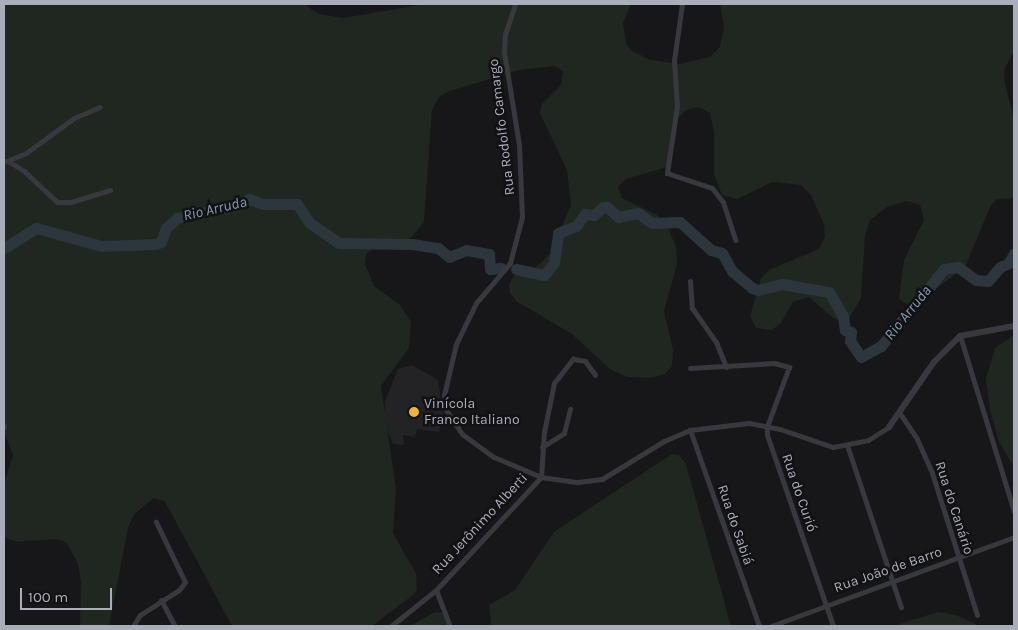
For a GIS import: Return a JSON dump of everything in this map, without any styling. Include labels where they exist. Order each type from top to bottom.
[{"type":"street","name":"Rua Rodolfo Camargo","points":[[515,4],[505,34],[504,52],[523,193],[516,248],[503,273],[466,318],[456,344],[444,395],[452,422],[477,448],[540,477]]},
{"type":"street","points":[[682,4],[674,60],[677,106],[667,173],[712,188],[723,202],[735,240]]},
{"type":"street","points":[[6,162],[26,153],[74,118],[100,107]]},
{"type":"street","points":[[6,162],[20,167],[57,202],[71,202],[110,190]]},
{"type":"street","points":[[690,281],[692,308],[716,342],[726,367]]},
{"type":"street","points":[[1014,326],[960,336],[1014,510]]},
{"type":"street","name":"Rua Jerônimo Alberti","points":[[391,626],[436,590],[540,477],[578,482],[602,479],[664,441],[690,430],[749,424],[767,426],[825,445],[847,445],[868,440],[889,427],[934,362],[960,336]]},
{"type":"street","points":[[540,477],[547,408],[561,372],[567,363],[579,358],[595,375]]},
{"type":"street","points":[[690,368],[774,363],[789,367],[767,426]]},
{"type":"street","points":[[542,447],[564,433],[570,409]]},
{"type":"street","name":"Rua do Canário","points":[[899,412],[917,439],[932,473],[977,615]]},
{"type":"street","name":"Rua do Curió","points":[[767,426],[833,626]]},
{"type":"street","name":"Rua do Sabiá","points":[[690,430],[759,626]]},
{"type":"street","points":[[847,445],[901,607]]},
{"type":"street","points":[[134,626],[140,616],[161,600],[179,590],[184,582],[156,522]]},
{"type":"street","name":"Rua João de Barro","points":[[771,626],[825,604],[1014,537]]},
{"type":"street","points":[[436,590],[450,626]]},
{"type":"street","points":[[161,600],[175,626]]},
{"type":"shaded area","points":[[4,4],[304,4],[319,14],[343,18],[425,4],[631,4],[623,23],[626,44],[632,51],[651,60],[680,64],[710,57],[720,47],[724,27],[720,4],[1014,4],[1014,51],[1005,68],[1004,79],[1014,120],[1014,198],[997,199],[991,205],[965,267],[921,300],[908,305],[899,299],[904,260],[924,220],[920,205],[906,201],[887,207],[870,220],[865,236],[861,298],[848,320],[841,322],[832,317],[809,297],[793,302],[781,323],[772,330],[756,328],[750,316],[761,278],[769,270],[819,249],[825,237],[824,224],[811,195],[801,185],[772,182],[737,199],[722,195],[714,174],[714,133],[710,113],[698,107],[686,110],[678,118],[671,162],[664,168],[626,179],[618,187],[622,198],[657,215],[666,223],[676,247],[677,264],[664,311],[673,350],[672,366],[665,374],[651,378],[627,377],[610,369],[572,334],[516,301],[510,293],[509,285],[514,275],[536,267],[551,253],[571,205],[567,170],[540,113],[542,104],[561,85],[563,71],[554,66],[519,70],[450,91],[440,96],[432,110],[424,222],[411,238],[372,249],[366,254],[365,264],[374,286],[400,305],[411,322],[409,348],[381,386],[396,489],[393,533],[416,574],[417,590],[372,626],[232,626],[169,509],[164,501],[154,498],[134,514],[128,528],[109,626],[80,626],[81,581],[78,564],[67,543],[57,539],[16,542],[4,537],[4,484],[13,455],[4,432]]},
{"type":"shaded area","points":[[1014,335],[1014,467],[999,442],[990,410],[986,379],[995,348]]},
{"type":"shaded area","name":"Vinícola Franco Italiano","points":[[412,365],[438,380],[445,426],[440,427],[439,432],[417,429],[415,437],[403,435],[404,445],[393,444],[384,423],[385,401],[398,369]]},
{"type":"shaded area","points":[[672,454],[679,455],[686,464],[731,626],[491,626],[489,605],[515,590],[554,532]]},
{"type":"shaded area","points":[[435,612],[445,613],[452,626],[410,626]]},
{"type":"shaded area","points":[[938,612],[956,615],[979,626],[893,626]]},
{"type":"waterway","name":"Rio Arruda","points":[[4,248],[36,228],[102,246],[156,244],[161,242],[166,228],[177,218],[239,205],[249,199],[263,204],[297,204],[310,223],[339,243],[412,244],[438,248],[449,257],[466,250],[489,254],[490,269],[501,268]]},
{"type":"waterway","name":"Rio Arruda","points":[[516,269],[544,275],[554,263],[558,233],[576,226],[585,214],[594,215],[603,207],[607,207],[618,217],[638,213],[652,223],[680,222],[711,250],[722,253],[732,271],[752,288],[758,290],[782,284],[829,292],[843,316],[845,330],[851,332],[850,341],[861,357],[881,346],[944,269],[958,267],[976,280],[988,281],[1000,267],[1009,263],[1014,253]]},
{"type":"place","name":"Vinícola Franco Italiano","points":[[414,412]]}]
